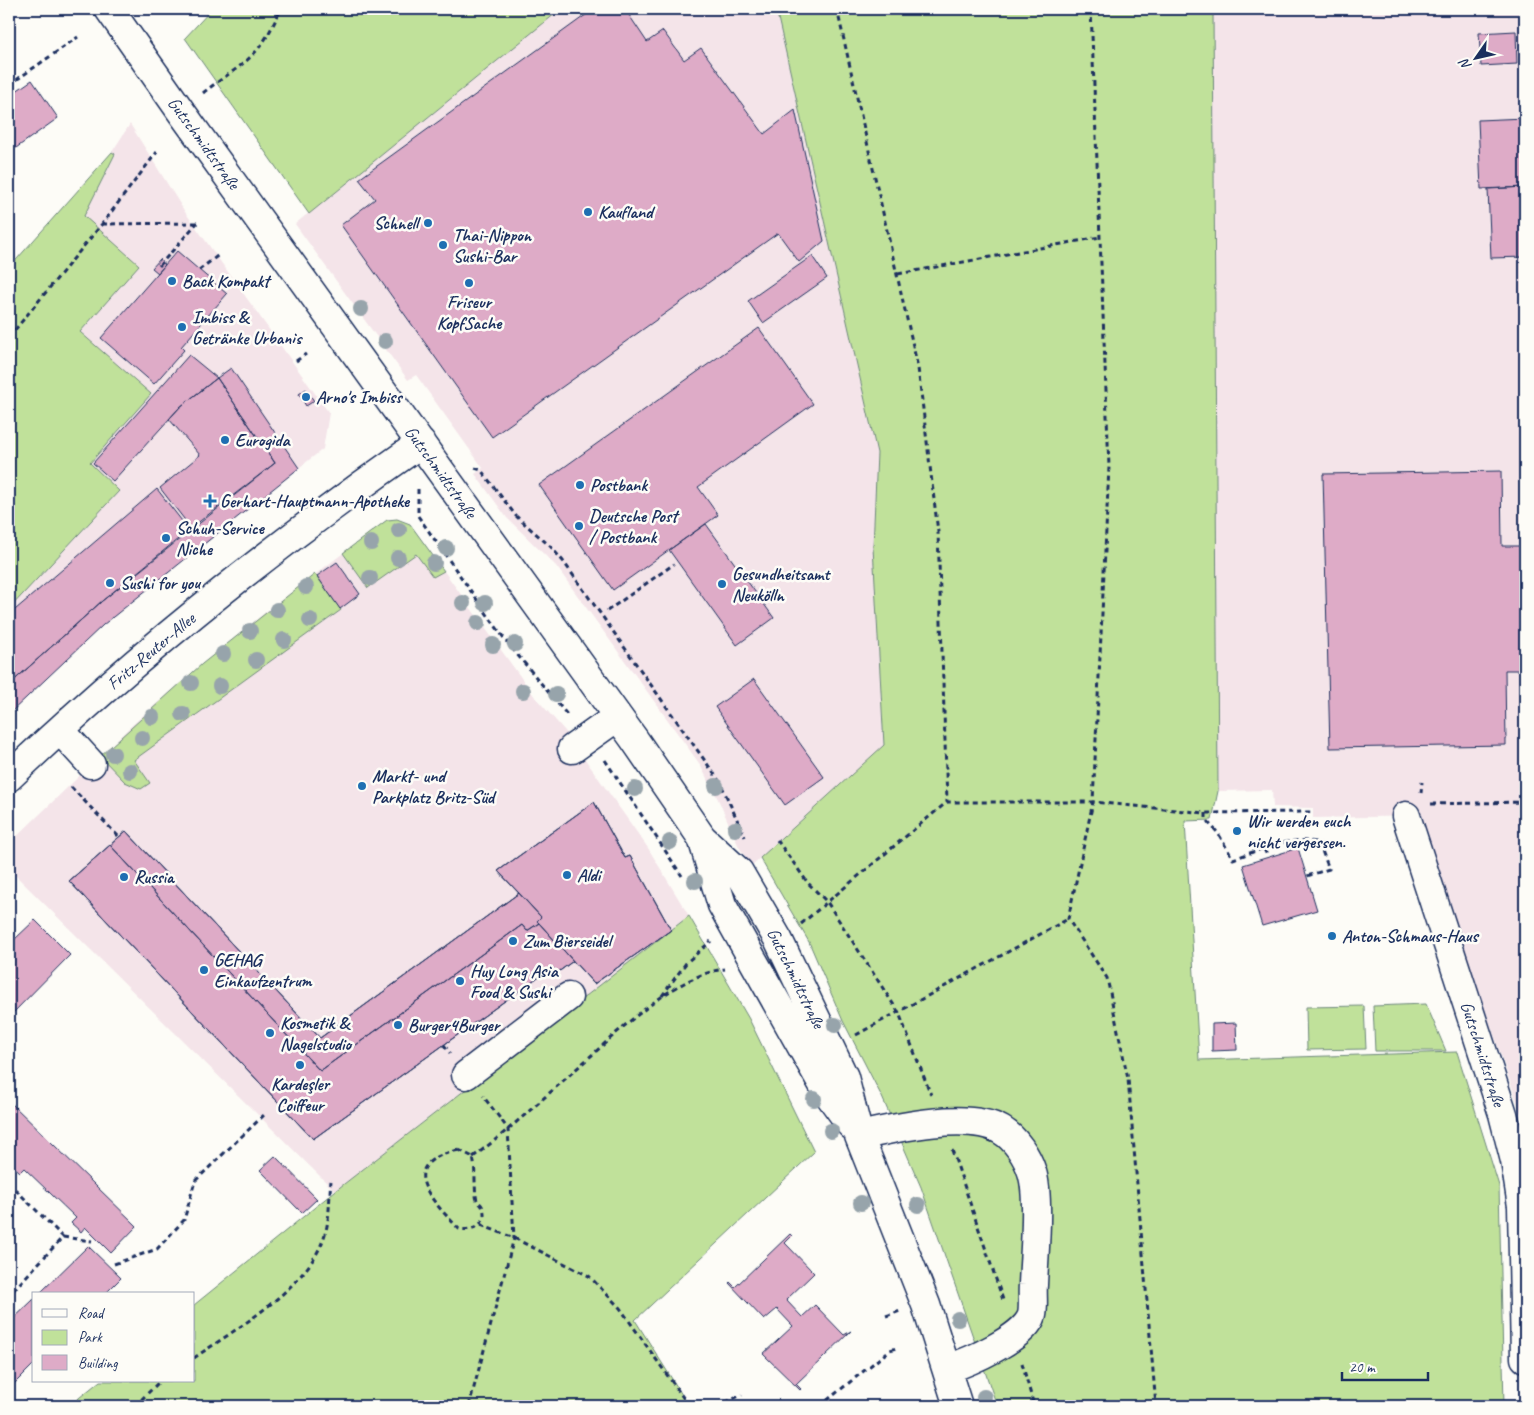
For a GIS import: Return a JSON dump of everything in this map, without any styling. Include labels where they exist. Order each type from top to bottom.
[{"type":"street","name":"Gutschmidtstraße","points":[[109,9],[618,717],[702,838],[739,872],[778,939],[844,1077],[859,1136],[911,1263],[958,1406]]},
{"type":"street","name":"Fritz-Reuter-Allee","points":[[9,777],[151,649],[233,582],[332,506],[420,443]]},
{"type":"street","points":[[580,743],[618,717]]},
{"type":"street","points":[[60,730],[91,764]]},
{"type":"street","name":"Gutschmidtstraße","points":[[1414,810],[1515,1161],[1522,1206],[1525,1358]]},
{"type":"street","points":[[466,1075],[568,997]]},
{"type":"street","points":[[859,1136],[942,1122],[979,1124],[1000,1130],[1020,1146],[1032,1172],[1036,1210],[1032,1316],[1014,1336],[976,1359],[947,1369]]},
{"type":"path","points":[[180,110],[247,60],[268,34],[281,9]]},
{"type":"path","points":[[837,9],[918,368],[938,532],[947,802]]},
{"type":"path","points":[[1091,9],[1109,467],[1093,802],[1068,918],[1108,978],[1128,1078],[1156,1406]]},
{"type":"path","points":[[9,85],[78,37]]},
{"type":"path","points":[[9,337],[102,224],[157,152]]},
{"type":"path","points":[[102,224],[198,223],[159,266]]},
{"type":"path","points":[[898,274],[1100,237]]},
{"type":"path","points":[[199,270],[220,254]]},
{"type":"path","points":[[296,361],[306,354]]},
{"type":"path","points":[[420,443],[418,516],[580,743],[629,796]]},
{"type":"path","points":[[466,465],[481,470],[516,516],[551,547],[622,640],[720,782],[748,844]]},
{"type":"path","points":[[607,611],[674,564]]},
{"type":"path","points":[[65,780],[119,837]]},
{"type":"path","points":[[800,925],[947,802],[1093,802],[1206,813],[1314,812]]},
{"type":"path","points":[[1414,810],[1525,802]]},
{"type":"path","points":[[1206,813],[1206,820],[1218,833],[1233,859],[1306,839],[1320,843],[1329,870],[1307,876]]},
{"type":"path","points":[[777,840],[808,883],[827,902]]},
{"type":"path","points":[[1264,849],[1268,857]]},
{"type":"path","points":[[854,1036],[1068,918]]},
{"type":"path","points":[[662,997],[686,963],[710,941]]},
{"type":"path","points":[[473,1157],[508,1129],[620,1030],[662,997],[712,971],[726,969],[731,966]]},
{"type":"path","points":[[466,1075],[508,1129],[514,1238],[469,1406]]},
{"type":"path","points":[[114,1264],[156,1249],[184,1220],[194,1181],[264,1115]]},
{"type":"path","points":[[459,1150],[473,1157],[476,1171],[477,1200],[483,1206],[484,1220],[481,1225],[473,1229],[459,1229],[429,1197],[422,1178],[425,1169],[431,1161],[450,1152],[459,1150]]},
{"type":"path","points":[[195,1357],[287,1290],[312,1262],[325,1234],[331,1181]]},
{"type":"path","points":[[9,1183],[63,1237],[92,1241]]},
{"type":"path","points":[[481,1225],[514,1238],[588,1276],[620,1308],[688,1406]]},
{"type":"path","points":[[9,1295],[63,1237]]},
{"type":"path","points":[[886,1316],[901,1311]]},
{"type":"path","points":[[820,1406],[890,1350],[897,1348]]},
{"type":"path","points":[[135,1406],[159,1382]]},
{"type":"path","points":[[718,1406],[742,1395]]},
{"type":"shaded area","points":[[561,9],[776,9],[877,453],[873,547],[884,746],[751,866],[739,847],[718,799],[699,763],[556,566],[507,518],[475,474],[483,468],[416,375],[408,380],[295,224]]},
{"type":"shaded area","points":[[1213,9],[1525,9],[1525,1125],[1423,830],[1423,816],[1313,818],[1313,808],[1273,807],[1272,790],[1218,791]]},
{"type":"shaded area","points":[[130,124],[185,212],[329,413],[323,449],[203,543],[102,626],[9,714],[9,609],[119,491],[89,463],[150,394],[80,332],[139,265],[83,216],[115,155],[112,152]]},
{"type":"shaded area","points":[[397,519],[410,524],[535,697],[565,731],[648,848],[689,916],[335,1191],[9,869],[9,844],[130,727],[202,664],[272,607],[387,520]]},
{"type":"green space","points":[[212,9],[561,9],[309,214],[185,38]]},
{"type":"green space","points":[[776,9],[1213,9],[1218,791],[1212,820],[1185,821],[1199,1060],[1457,1052],[1499,1186],[1504,1406],[997,1406],[921,1187],[882,1097],[843,1021],[809,942],[760,858],[884,745],[873,547],[877,453]]},
{"type":"green space","points":[[112,152],[115,154],[84,216],[139,265],[80,332],[151,394],[90,463],[119,491],[9,609],[9,268]]},
{"type":"green space","points":[[397,519],[410,524],[444,571],[433,577],[416,554],[368,588],[343,553],[387,520]]},
{"type":"green space","points":[[315,574],[341,610],[134,760],[150,783],[141,789],[125,782],[100,756],[202,664]]},
{"type":"green space","points":[[689,916],[749,1019],[814,1152],[635,1320],[689,1406],[69,1406],[99,1382],[195,1382],[195,1304],[335,1191]]},
{"type":"green space","points":[[1426,1004],[1446,1051],[1375,1051],[1373,1006]]},
{"type":"green space","points":[[1364,1006],[1366,1049],[1307,1050],[1306,1007]]},
{"type":"building","name":"Kaufland","points":[[594,9],[625,9],[647,42],[663,31],[684,60],[701,48],[764,134],[795,110],[824,241],[799,262],[778,233],[492,437],[341,225],[375,199],[359,179]]},
{"type":"building","points":[[1516,31],[1517,64],[1481,66],[1479,33]]},
{"type":"building","points":[[32,80],[58,118],[9,153],[9,96]]},
{"type":"building","points":[[1525,118],[1525,187],[1481,189],[1478,120]]},
{"type":"building","points":[[1525,187],[1525,257],[1491,258],[1488,189]]},
{"type":"building","points":[[177,251],[227,294],[181,347],[184,350],[154,384],[101,338]]},
{"type":"building","points":[[812,256],[827,278],[763,323],[748,301]]},
{"type":"building","points":[[160,259],[165,265],[158,273],[152,268]]},
{"type":"building","points":[[759,328],[813,404],[698,487],[718,515],[613,590],[539,485]]},
{"type":"building","points":[[189,355],[217,378],[180,407],[113,481],[93,463]]},
{"type":"building","points":[[231,368],[299,468],[103,625],[9,714],[9,685],[102,601],[275,463],[217,378]]},
{"type":"building","points":[[217,378],[275,463],[191,528],[160,488],[200,455],[169,419],[180,407]]},
{"type":"building","name":"Arno's Imbiss","points":[[306,389],[314,401],[306,406],[299,394]]},
{"type":"building","points":[[1501,471],[1502,546],[1525,546],[1525,670],[1505,670],[1506,745],[1330,748],[1323,474]]},
{"type":"building","points":[[157,489],[189,530],[102,601],[9,685],[9,615]]},
{"type":"building","name":"Gesundheitsamt Neukölln","points":[[706,524],[774,618],[737,645],[669,550]]},
{"type":"building","points":[[337,562],[360,594],[340,609],[317,576]]},
{"type":"building","points":[[754,679],[824,777],[785,805],[715,707]]},
{"type":"building","name":"GEHAG Einkaufzentrum","points":[[594,802],[625,858],[630,856],[671,930],[594,984],[573,961],[557,973],[552,967],[313,1139],[69,881],[126,831],[320,1038],[519,893],[498,871]]},
{"type":"building","points":[[594,802],[625,858],[630,856],[671,930],[594,984],[537,921],[541,917],[498,871]]},
{"type":"building","points":[[126,831],[320,1038],[519,893],[541,917],[537,921],[539,923],[527,931],[522,925],[320,1071],[110,845]]},
{"type":"building","points":[[110,845],[320,1071],[522,925],[527,931],[539,923],[573,961],[557,973],[552,967],[313,1139],[69,881]]},
{"type":"building","name":"Anton-Schmaus-Haus","points":[[1298,848],[1317,910],[1262,926],[1243,865]]},
{"type":"building","points":[[35,920],[70,955],[9,1017],[9,942],[13,938],[15,939]]},
{"type":"building","points":[[1236,1023],[1237,1050],[1212,1051],[1212,1024]]},
{"type":"building","points":[[9,1101],[137,1226],[111,1253],[85,1227],[81,1232],[71,1223],[76,1218],[24,1168],[20,1172],[10,1163],[14,1159],[9,1153]]},
{"type":"building","points":[[275,1156],[317,1199],[302,1213],[260,1170]]},
{"type":"building","points":[[790,1234],[792,1236],[785,1243],[814,1273],[786,1300],[802,1317],[815,1305],[844,1335],[851,1331],[796,1384],[800,1390],[763,1354],[793,1326],[777,1309],[764,1320],[729,1283],[735,1287]]},
{"type":"building","points":[[88,1246],[121,1278],[107,1292],[41,1292]]},
{"type":"building","points":[[32,1301],[32,1366],[11,1387],[9,1385],[9,1323]]},
{"type":"place","name":"Kaufland","points":[[588,212]]},
{"type":"place","name":"Schnell","points":[[428,223]]},
{"type":"place","name":"Thai-Nippon Sushi-Bar","points":[[443,245]]},
{"type":"place","name":"Back Kompakt","points":[[172,281]]},
{"type":"place","name":"Friseur KopfSache","points":[[469,283]]},
{"type":"place","name":"Imbiss & Getränke Urbanis","points":[[182,327]]},
{"type":"place","name":"Arno's Imbiss","points":[[306,397]]},
{"type":"place","name":"Eurogida","points":[[225,440]]},
{"type":"place","name":"Postbank","points":[[580,485]]},
{"type":"place","name":"Gerhart-Hauptmann-Apotheke","points":[[210,501]]},
{"type":"place","name":"Deutsche Post / Postbank","points":[[579,526]]},
{"type":"place","name":"Schuh-Service Niche","points":[[166,538]]},
{"type":"place","name":"Sushi for you","points":[[110,583]]},
{"type":"place","name":"Gesundheitsamt Neukölln","points":[[722,584]]},
{"type":"place","name":"Markt- und Parkplatz Britz-Süd","points":[[362,786]]},
{"type":"place","name":"Wir werden euch nicht vergessen.","points":[[1237,831]]},
{"type":"place","name":"Aldi","points":[[567,875]]},
{"type":"place","name":"Russia","points":[[124,877]]},
{"type":"place","name":"Anton-Schmaus-Haus","points":[[1332,936]]},
{"type":"place","name":"Zum Bierseidel","points":[[513,941]]},
{"type":"place","name":"GEHAG Einkaufzentrum","points":[[204,970]]},
{"type":"place","name":"Huy Long Asia Food & Sushi","points":[[460,981]]},
{"type":"place","name":"Burger4Burger","points":[[398,1025]]},
{"type":"place","name":"Kosmetik & Nagelstudio","points":[[270,1033]]},
{"type":"place","name":"Kardeşler Coiffeur","points":[[300,1065]]}]
